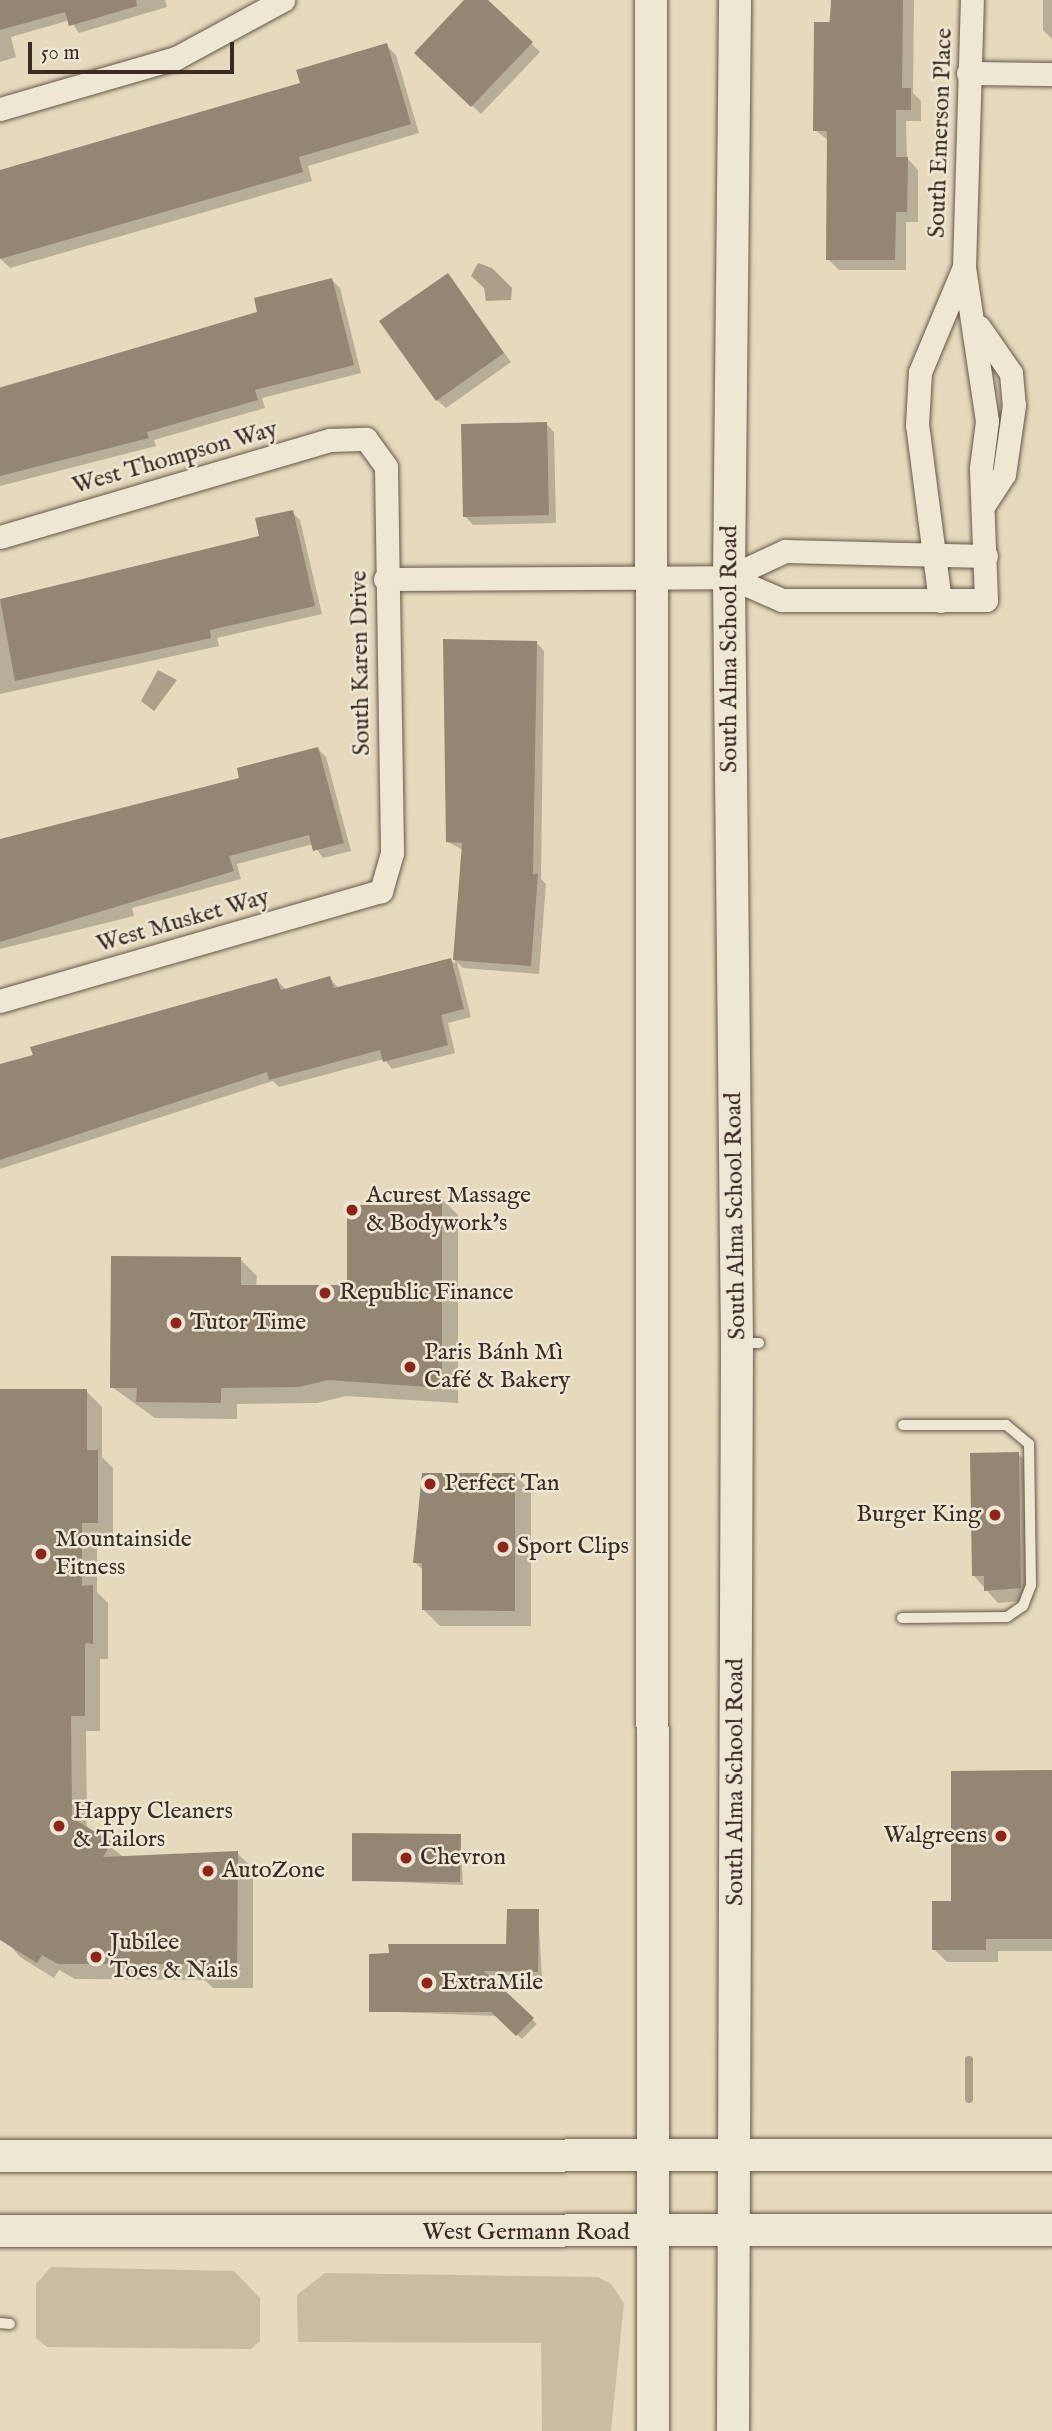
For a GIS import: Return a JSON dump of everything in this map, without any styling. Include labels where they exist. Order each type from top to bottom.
[{"type":"main road","points":[[652,0],[647,580],[655,1099],[656,2154],[653,2431]]},
{"type":"main road","name":"South Alma School Road","points":[[733,2431],[748,1343],[729,577],[735,0]]},
{"type":"main road","points":[[0,2156],[1052,2155]]},
{"type":"main road","name":"West Germann Road","points":[[0,2231],[655,2233],[1052,2230]]},
{"type":"street","points":[[0,109],[176,58],[283,0]]},
{"type":"street","name":"South Emerson Place","points":[[964,267],[920,372],[917,425],[940,601],[986,600],[987,421],[977,324],[964,267],[972,0]]},
{"type":"street","points":[[968,74],[1052,74]]},
{"type":"street","name":"West Thompson Way","points":[[0,537],[330,440],[366,439]]},
{"type":"street","name":"South Karen Drive","points":[[366,439],[386,467],[385,579],[392,853],[381,891]]},
{"type":"street","points":[[385,579],[647,580],[729,577],[785,551],[986,556]]},
{"type":"street","points":[[729,577],[782,600],[940,601]]},
{"type":"street","name":"West Musket Way","points":[[0,1001],[381,891]]},
{"type":"lane","points":[[902,1618],[1007,1617],[1023,1606],[1031,1585],[1029,1444],[1006,1425],[903,1424]]},
{"type":"shaded area","points":[[478,263],[492,268],[512,288],[511,300],[486,301],[484,288],[471,276]]},
{"type":"shaded area","points":[[158,670],[177,680],[154,711],[141,701]]},
{"type":"shaded area","points":[[51,2267],[234,2271],[260,2298],[260,2341],[251,2349],[47,2347],[36,2338],[36,2284]]},
{"type":"shaded area","points":[[325,2273],[598,2277],[611,2284],[624,2303],[611,2431],[542,2431],[541,2343],[298,2342],[297,2295]]},
{"type":"building","points":[[0,0],[136,0],[137,6],[69,26],[65,12],[0,30]]},
{"type":"building","points":[[464,0],[488,0],[533,42],[471,107],[414,53]]},
{"type":"building","points":[[831,0],[903,0],[902,88],[911,88],[911,110],[896,110],[896,157],[908,157],[907,212],[896,212],[895,260],[826,260],[827,131],[813,131],[814,22],[830,22]]},
{"type":"building","points":[[387,43],[411,124],[299,157],[303,172],[0,259],[0,170],[300,83],[296,70]]},
{"type":"building","points":[[448,273],[504,353],[436,401],[379,321]]},
{"type":"building","points":[[332,278],[354,365],[255,390],[258,400],[147,432],[149,438],[0,476],[0,388],[257,312],[254,298]]},
{"type":"building","points":[[547,422],[549,515],[463,517],[461,424]]},
{"type":"building","points":[[293,510],[315,606],[210,630],[211,638],[15,681],[0,599],[259,536],[255,518]]},
{"type":"building","points":[[443,639],[537,641],[533,874],[538,874],[531,966],[453,960],[462,843],[446,842]]},
{"type":"building","points":[[318,747],[344,843],[313,851],[309,835],[229,856],[234,871],[0,942],[0,839],[239,778],[237,768]]},
{"type":"building","points":[[451,958],[464,1009],[441,1015],[448,1045],[383,1062],[380,1050],[269,1080],[267,1072],[0,1160],[0,1064],[33,1055],[30,1047],[277,978],[281,990],[330,976],[334,988]]},
{"type":"building","points":[[407,1196],[442,1197],[442,1388],[328,1380],[299,1387],[221,1388],[221,1403],[136,1402],[137,1388],[110,1388],[111,1256],[241,1257],[241,1285],[347,1285],[347,1205],[407,1205]]},
{"type":"building","points":[[0,1389],[87,1389],[87,1450],[98,1450],[98,1523],[82,1523],[82,1586],[93,1585],[93,1644],[85,1643],[85,1716],[71,1716],[72,1818],[112,1842],[103,1857],[238,1851],[237,1973],[196,1973],[196,1964],[58,1964],[42,1955],[37,1963],[0,1940]]},
{"type":"building","name":"Burger King","points":[[1019,1452],[1021,1588],[984,1591],[984,1576],[972,1576],[970,1453]]},
{"type":"building","points":[[422,1473],[515,1473],[515,1611],[422,1610],[422,1563],[413,1563]]},
{"type":"building","name":"Walgreens","points":[[1052,1770],[1052,1939],[986,1939],[986,1950],[932,1950],[932,1901],[951,1901],[951,1771]]},
{"type":"building","name":"Chevron","points":[[352,1833],[461,1834],[460,1882],[352,1881]]},
{"type":"building","name":"ExtraMile","points":[[507,1909],[539,1909],[538,1972],[484,1971],[534,2018],[516,2036],[491,2012],[369,2012],[369,1954],[389,1953],[388,1944],[506,1944]]},
{"type":"waterway","points":[[969,2060],[969,2099]]},
{"type":"place","name":"Acurest Massage & Bodywork's","points":[[352,1210]]},
{"type":"place","name":"Republic Finance","points":[[325,1293]]},
{"type":"place","name":"Tutor Time","points":[[176,1323]]},
{"type":"place","name":"Paris Bánh Mì Café & Bakery","points":[[410,1367]]},
{"type":"place","name":"Perfect Tan","points":[[430,1484]]},
{"type":"place","name":"Burger King","points":[[995,1515]]},
{"type":"place","name":"Sport Clips","points":[[503,1547]]},
{"type":"place","name":"Mountainside Fitness","points":[[41,1554]]},
{"type":"place","name":"Happy Cleaners & Tailors","points":[[59,1826]]},
{"type":"place","name":"Walgreens","points":[[1001,1836]]},
{"type":"place","name":"Chevron","points":[[406,1858]]},
{"type":"place","name":"AutoZone","points":[[208,1871]]},
{"type":"place","name":"Jubilee Toes & Nails","points":[[96,1957]]},
{"type":"place","name":"ExtraMile","points":[[427,1983]]}]
